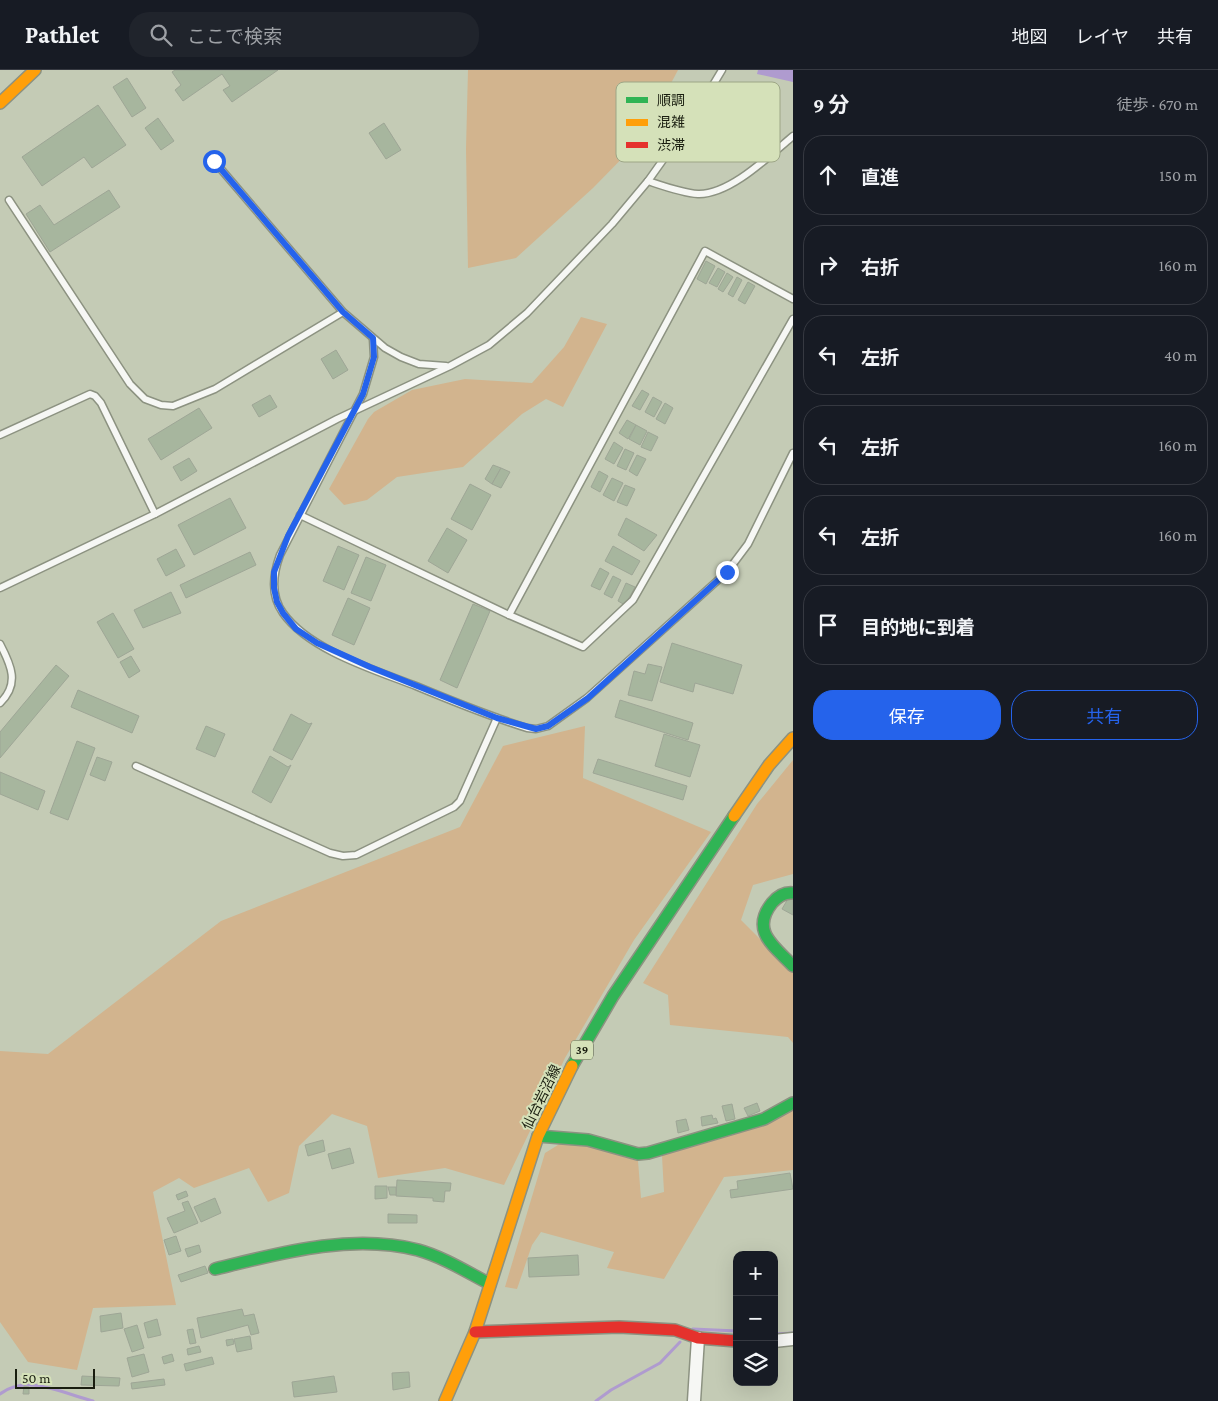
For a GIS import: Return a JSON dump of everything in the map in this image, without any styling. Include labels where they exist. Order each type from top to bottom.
[{"type":"street","points":[[0,104],[35,70]]},
{"type":"street","name":"仙台岩沼線","points":[[445,1401],[475,1332],[538,1136],[565,1078],[613,996],[747,797],[793,738]]},
{"type":"street","points":[[793,893],[780,894],[764,917],[763,929],[766,940],[793,966]]},
{"type":"street","points":[[538,1136],[588,1140],[638,1154],[648,1153],[764,1119],[793,1103]]},
{"type":"street","points":[[215,1269],[288,1253],[360,1244],[388,1245],[420,1250],[490,1284]]},
{"type":"street","points":[[475,1332],[493,1334],[619,1327],[675,1330],[698,1338],[733,1341]]},
{"type":"street","points":[[694,1401],[698,1338]]},
{"type":"street","points":[[778,1341],[793,1339]]},
{"type":"lane","points":[[715,82],[722,70]]},
{"type":"lane","points":[[780,147],[793,136]]},
{"type":"lane","points":[[214,161],[343,312],[385,348],[419,364],[450,366]]},
{"type":"lane","points":[[0,588],[155,514],[489,345],[527,313],[612,224],[662,162]]},
{"type":"lane","points":[[648,181],[696,194],[718,190],[761,162]]},
{"type":"lane","points":[[9,200],[130,384],[145,400],[153,403],[173,406],[215,389],[343,312]]},
{"type":"lane","points":[[508,615],[705,251],[793,299]]},
{"type":"lane","points":[[300,515],[508,615],[584,647],[633,600],[793,319]]},
{"type":"lane","points":[[373,338],[374,357],[370,374],[354,412],[288,536],[274,572],[277,602],[296,629],[317,643],[370,667],[526,728],[536,729],[548,726],[588,698],[736,561],[748,544],[793,453]]},
{"type":"lane","points":[[0,435],[90,394],[95,396],[101,403],[155,514]]},
{"type":"lane","points":[[0,644],[13,672],[10,690],[0,703]]},
{"type":"lane","points":[[136,766],[330,853],[343,856],[356,855],[454,807],[460,801],[497,718]]},
{"type":"shaded area","points":[[468,70],[678,70],[672,82],[616,82],[616,162],[618,162],[593,188],[516,258],[468,268],[466,149]]},
{"type":"shaded area","points":[[758,70],[793,70],[793,82],[757,74]]},
{"type":"shaded area","points":[[581,317],[607,324],[563,407],[546,399],[522,414],[463,467],[397,477],[367,500],[344,505],[329,489],[368,419],[374,412],[412,390],[465,379],[532,383],[564,347]]},
{"type":"shaded area","points":[[585,726],[583,778],[711,832],[634,940],[565,1058],[504,1185],[445,1168],[378,1178],[367,1126],[332,1114],[299,1146],[289,1193],[268,1202],[249,1168],[194,1188],[179,1178],[153,1192],[176,1305],[93,1308],[77,1370],[28,1362],[0,1322],[0,1051],[48,1054],[221,921],[460,827],[503,746]]},
{"type":"shaded area","points":[[793,760],[793,874],[753,885],[741,920],[793,972],[793,1043],[788,1037],[670,1025],[668,995],[643,983],[757,804]]},
{"type":"shaded area","points":[[793,1100],[793,1170],[724,1177],[664,1279],[607,1268],[614,1252],[541,1232],[532,1245],[517,1289],[505,1287],[545,1153],[566,1140],[638,1161],[641,1198],[664,1192],[662,1156]]},
{"type":"building","points":[[175,70],[278,70],[232,102],[223,90],[230,86],[222,74],[183,101],[175,90],[181,85],[172,72]]},
{"type":"building","points":[[127,78],[146,108],[132,117],[113,87]]},
{"type":"building","points":[[98,105],[126,145],[92,168],[84,157],[42,186],[22,157]]},
{"type":"building","points":[[158,118],[174,141],[161,150],[145,128]]},
{"type":"building","points":[[384,123],[401,150],[386,159],[369,133]]},
{"type":"building","points":[[109,190],[120,207],[50,252],[26,214],[40,205],[54,225]]},
{"type":"building","points":[[706,261],[715,266],[706,284],[697,279]]},
{"type":"building","points":[[718,268],[725,272],[717,287],[709,283]]},
{"type":"building","points":[[727,273],[733,277],[723,292],[718,289]]},
{"type":"building","points":[[737,277],[742,280],[733,297],[728,294]]},
{"type":"building","points":[[748,282],[755,286],[745,304],[738,300]]},
{"type":"building","points":[[336,350],[348,370],[333,379],[321,359]]},
{"type":"building","points":[[642,390],[649,394],[640,410],[632,406]]},
{"type":"building","points":[[270,395],[277,407],[259,417],[252,405]]},
{"type":"building","points":[[653,397],[662,402],[654,417],[645,412]]},
{"type":"building","points":[[665,403],[673,408],[665,424],[656,419]]},
{"type":"building","points":[[199,408],[212,428],[161,460],[148,439]]},
{"type":"building","points":[[627,420],[636,425],[628,439],[619,433]]},
{"type":"building","points":[[636,425],[647,431],[640,445],[629,439]]},
{"type":"building","points":[[648,432],[658,437],[651,451],[641,447]]},
{"type":"building","points":[[614,442],[623,448],[614,464],[605,459]]},
{"type":"building","points":[[625,449],[634,453],[626,470],[617,466]]},
{"type":"building","points":[[637,455],[646,459],[637,476],[629,471]]},
{"type":"building","points":[[189,458],[197,471],[181,481],[173,467]]},
{"type":"building","points":[[493,465],[501,468],[492,484],[485,479]]},
{"type":"building","points":[[501,468],[510,472],[501,488],[492,484]]},
{"type":"building","points":[[599,471],[608,476],[600,492],[591,487]]},
{"type":"building","points":[[612,478],[623,483],[614,501],[603,495]]},
{"type":"building","points":[[470,484],[491,495],[472,530],[451,519]]},
{"type":"building","points":[[625,485],[635,489],[627,506],[617,502]]},
{"type":"building","points":[[230,498],[246,528],[194,555],[178,525]]},
{"type":"building","points":[[626,518],[657,535],[644,551],[618,535]]},
{"type":"building","points":[[447,528],[467,540],[448,573],[428,561]]},
{"type":"building","points":[[338,546],[359,555],[344,590],[323,581]]},
{"type":"building","points":[[613,546],[640,561],[632,575],[605,561]]},
{"type":"building","points":[[176,549],[185,566],[166,576],[157,559]]},
{"type":"building","points":[[250,552],[256,565],[186,598],[180,585]]},
{"type":"building","points":[[366,557],[386,565],[371,601],[351,593]]},
{"type":"building","points":[[600,568],[609,573],[600,590],[591,586]]},
{"type":"building","points":[[613,576],[621,580],[612,598],[604,594]]},
{"type":"building","points":[[626,583],[635,587],[625,605],[618,601]]},
{"type":"building","points":[[171,592],[181,613],[143,628],[134,610]]},
{"type":"building","points":[[348,598],[370,608],[354,645],[332,635]]},
{"type":"building","points":[[473,604],[490,611],[457,688],[440,680]]},
{"type":"building","points":[[113,613],[134,649],[118,658],[97,622]]},
{"type":"building","points":[[672,643],[742,665],[733,694],[695,683],[693,692],[660,682]]},
{"type":"building","points":[[131,656],[140,671],[129,678],[120,662]]},
{"type":"building","points":[[648,664],[662,667],[652,701],[628,695],[634,671],[645,674]]},
{"type":"building","points":[[56,665],[69,676],[0,758],[0,732]]},
{"type":"building","points":[[78,690],[139,716],[132,733],[71,707]]},
{"type":"building","points":[[620,700],[693,723],[688,740],[615,717]]},
{"type":"building","points":[[291,714],[309,724],[312,723],[292,760],[273,750]]},
{"type":"building","points":[[206,726],[225,734],[215,757],[196,749]]},
{"type":"building","points":[[664,734],[700,745],[690,777],[655,766]]},
{"type":"building","points":[[77,741],[95,748],[68,820],[50,813]]},
{"type":"building","points":[[270,756],[288,767],[291,765],[271,803],[252,792]]},
{"type":"building","points":[[97,757],[112,762],[105,781],[90,775]]},
{"type":"building","points":[[598,759],[687,786],[683,800],[593,773]]},
{"type":"building","points":[[0,772],[45,791],[38,810],[0,794]]},
{"type":"building","points":[[789,897],[793,899],[793,915],[782,909]]},
{"type":"building","points":[[757,1103],[760,1111],[748,1116],[744,1108]]},
{"type":"building","points":[[732,1104],[735,1119],[726,1121],[722,1106]]},
{"type":"building","points":[[712,1115],[713,1119],[716,1118],[718,1123],[702,1126],[701,1117]]},
{"type":"building","points":[[686,1119],[689,1130],[678,1133],[676,1121]]},
{"type":"building","points":[[323,1140],[325,1151],[308,1156],[305,1145]]},
{"type":"building","points":[[350,1148],[354,1163],[332,1169],[328,1154]]},
{"type":"building","points":[[790,1173],[793,1189],[731,1198],[730,1190],[738,1189],[737,1181]]},
{"type":"building","points":[[397,1180],[451,1183],[450,1191],[445,1191],[444,1202],[433,1201],[433,1198],[396,1196]]},
{"type":"building","points":[[375,1186],[387,1186],[387,1198],[375,1199]]},
{"type":"building","points":[[388,1187],[396,1187],[396,1195],[390,1195]]},
{"type":"building","points":[[186,1191],[188,1196],[178,1200],[176,1195]]},
{"type":"building","points":[[215,1198],[221,1213],[201,1222],[194,1207]]},
{"type":"building","points":[[188,1201],[198,1223],[174,1233],[167,1218],[185,1211],[182,1203]]},
{"type":"building","points":[[388,1214],[417,1215],[417,1223],[388,1223]]},
{"type":"building","points":[[176,1236],[181,1251],[169,1255],[164,1240]]},
{"type":"building","points":[[199,1245],[201,1252],[188,1257],[185,1249]]},
{"type":"building","points":[[578,1255],[579,1275],[529,1277],[528,1258]]},
{"type":"building","points":[[205,1266],[208,1273],[181,1282],[178,1275]]},
{"type":"building","points":[[242,1309],[244,1316],[254,1314],[259,1333],[251,1335],[248,1325],[201,1338],[197,1318]]},
{"type":"building","points":[[121,1313],[123,1328],[101,1332],[100,1316]]},
{"type":"building","points":[[157,1319],[161,1335],[148,1338],[144,1323]]},
{"type":"building","points":[[137,1325],[144,1348],[132,1352],[124,1329]]},
{"type":"building","points":[[193,1329],[196,1343],[190,1344],[187,1330]]},
{"type":"building","points":[[250,1336],[252,1349],[237,1352],[234,1339]]},
{"type":"building","points":[[233,1339],[234,1344],[227,1346],[226,1340]]},
{"type":"building","points":[[199,1346],[201,1352],[188,1355],[187,1349]]},
{"type":"building","points":[[144,1354],[149,1372],[132,1377],[127,1358]]},
{"type":"building","points":[[172,1354],[174,1361],[164,1364],[162,1357]]},
{"type":"building","points":[[212,1357],[214,1364],[186,1371],[184,1364]]},
{"type":"building","points":[[409,1372],[410,1387],[393,1390],[392,1373]]},
{"type":"building","points":[[82,1376],[120,1378],[119,1386],[81,1385]]},
{"type":"building","points":[[334,1376],[337,1392],[294,1397],[292,1382]]},
{"type":"building","points":[[164,1379],[165,1385],[132,1389],[131,1383]]},
{"type":"building","points":[[24,1386],[29,1387],[29,1394],[23,1394]]},
{"type":"waterway","points":[[693,1329],[733,1331]]},
{"type":"waterway","points":[[778,1334],[793,1333]]},
{"type":"waterway","points":[[596,1401],[611,1390],[660,1363],[680,1342]]},
{"type":"waterway","points":[[0,1394],[10,1388],[21,1385],[33,1385],[58,1390],[93,1401]]},
{"type":"traffic: fast","points":[[572,1066],[613,996],[734,816]]},
{"type":"traffic: fast","points":[[793,893],[779,896],[772,903],[763,922],[764,930],[772,945],[793,966]]},
{"type":"traffic: fast","points":[[538,1136],[588,1140],[638,1154],[648,1153],[764,1119],[793,1103]]},
{"type":"traffic: fast","points":[[215,1269],[290,1251],[316,1247],[341,1244],[393,1245],[418,1250],[437,1257],[490,1284]]},
{"type":"traffic: slow","points":[[0,103],[35,70]]},
{"type":"traffic: slow","points":[[734,816],[769,765],[793,738]]},
{"type":"traffic: slow","points":[[445,1401],[475,1332],[538,1136],[572,1066]]},
{"type":"traffic: jam","points":[[475,1332],[619,1327],[675,1330],[698,1338],[733,1341]]},
{"type":"route","points":[[214,161],[343,312],[373,338],[374,357],[363,394],[288,536],[274,572],[274,588],[277,602],[296,629],[317,643],[370,667],[497,718],[526,728],[536,729],[548,726],[562,718],[588,698],[727,572]]}]
